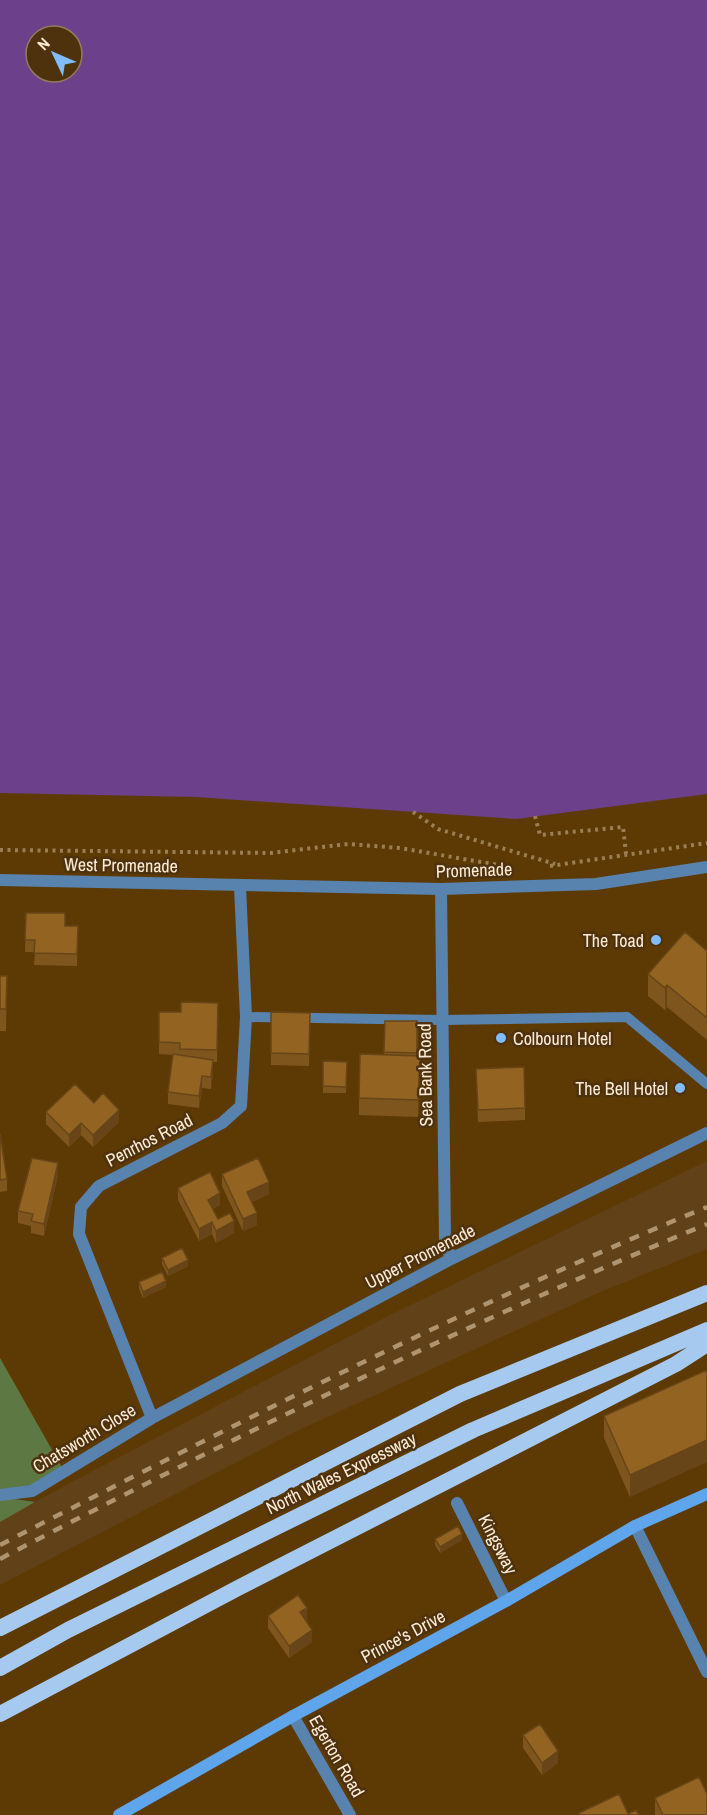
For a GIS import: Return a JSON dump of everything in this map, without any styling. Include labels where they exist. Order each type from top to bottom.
[{"type":"highway","name":"North Wales Expressway","points":[[0,1628],[460,1394],[707,1293]]},
{"type":"highway","name":"North Wales Expressway","points":[[0,1668],[68,1630],[473,1430],[707,1330]]},
{"type":"highway","points":[[0,1714],[238,1588],[676,1364],[707,1344]]},
{"type":"main road","name":"Prince's Drive","points":[[120,1815],[293,1716],[506,1601],[635,1526],[707,1494]]},
{"type":"street","name":"Promenade","points":[[240,887],[441,889],[596,884],[707,867]]},
{"type":"street","name":"West Promenade","points":[[0,880],[240,887]]},
{"type":"street","name":"Penrhos Road","points":[[152,1418],[79,1234],[81,1207],[99,1186],[222,1123],[241,1106],[246,1017],[240,887]]},
{"type":"street","name":"Sea Bank Road","points":[[441,889],[446,1240],[451,1259]]},
{"type":"street","name":"Upper Promenade","points":[[152,1418],[451,1259],[707,1133]]},
{"type":"street","name":"Chatsworth Close","points":[[0,1495],[32,1491],[152,1418]]},
{"type":"street","name":"Kingsway","points":[[457,1503],[506,1601]]},
{"type":"street","points":[[635,1526],[707,1672]]},
{"type":"street","name":"Egerton Road","points":[[293,1716],[350,1815]]},
{"type":"lane","points":[[246,1017],[442,1020],[627,1017],[707,1084]]},
{"type":"path","points":[[413,812],[438,829],[557,865]]},
{"type":"path","points":[[535,816],[540,835],[623,827],[626,854]]},
{"type":"path","points":[[546,866],[707,843]]},
{"type":"path","points":[[0,850],[270,853],[348,844],[400,848],[513,868]]},
{"type":"shaded area","points":[[0,0],[707,0],[707,794],[516,819],[196,797],[0,793]]},
{"type":"shaded area","points":[[707,1161],[707,1249],[598,1293],[297,1431],[0,1585],[0,1520],[386,1317]]},
{"type":"green space","points":[[0,1358],[64,1471],[32,1491],[0,1495]]},
{"type":"green space","points":[[0,1497],[35,1502],[0,1522]]},
{"type":"building","points":[[26,913],[65,913],[65,926],[78,926],[77,954],[34,953],[35,940],[25,940]]},
{"type":"building","points":[[685,932],[707,951],[707,1018],[667,985],[665,988],[648,974]]},
{"type":"building","points":[[0,976],[7,976],[6,1009],[0,1009]]},
{"type":"building","points":[[181,1002],[218,1003],[217,1050],[180,1049],[180,1043],[159,1042],[159,1012],[181,1012]]},
{"type":"building","points":[[271,1012],[310,1013],[309,1054],[271,1053]]},
{"type":"building","points":[[385,1021],[417,1021],[417,1053],[384,1052]]},
{"type":"building","points":[[173,1054],[213,1060],[211,1077],[202,1076],[199,1096],[168,1092]]},
{"type":"building","points":[[360,1054],[420,1056],[418,1100],[359,1098]]},
{"type":"building","points":[[323,1061],[347,1062],[346,1087],[323,1086]]},
{"type":"building","points":[[524,1067],[525,1108],[478,1110],[476,1069]]},
{"type":"building","points":[[75,1084],[94,1103],[103,1093],[119,1110],[93,1135],[81,1123],[69,1135],[46,1112]]},
{"type":"building","points":[[0,1134],[7,1179],[0,1180]]},
{"type":"building","points":[[32,1158],[58,1163],[44,1224],[31,1221],[33,1214],[18,1211]]},
{"type":"building","points":[[258,1158],[269,1182],[247,1192],[257,1213],[243,1219],[222,1174]]},
{"type":"building","points":[[210,1172],[220,1193],[208,1200],[218,1219],[230,1213],[234,1221],[216,1231],[212,1222],[199,1229],[178,1188]]},
{"type":"building","points":[[182,1248],[188,1260],[168,1270],[162,1258]]},
{"type":"building","points":[[162,1272],[166,1281],[143,1292],[139,1282]]},
{"type":"building","points":[[707,1370],[707,1440],[630,1475],[604,1416]]},
{"type":"building","points":[[458,1526],[462,1534],[440,1547],[435,1539]]},
{"type":"building","points":[[298,1595],[307,1608],[300,1612],[312,1630],[289,1646],[268,1616]]},
{"type":"building","points":[[540,1724],[558,1751],[542,1763],[523,1735]]},
{"type":"building","points":[[699,1777],[707,1794],[707,1815],[663,1815],[655,1798]]},
{"type":"building","points":[[619,1794],[628,1814],[636,1810],[639,1815],[580,1815],[579,1813]]},
{"type":"railway","points":[[0,1545],[350,1368],[527,1285],[707,1207]]},
{"type":"railway","points":[[0,1559],[262,1426],[438,1342],[707,1224]]},
{"type":"place","name":"The Toad","points":[[656,940]]},
{"type":"place","name":"Colbourn Hotel","points":[[501,1038]]},
{"type":"place","name":"The Bell Hotel","points":[[680,1088]]}]
